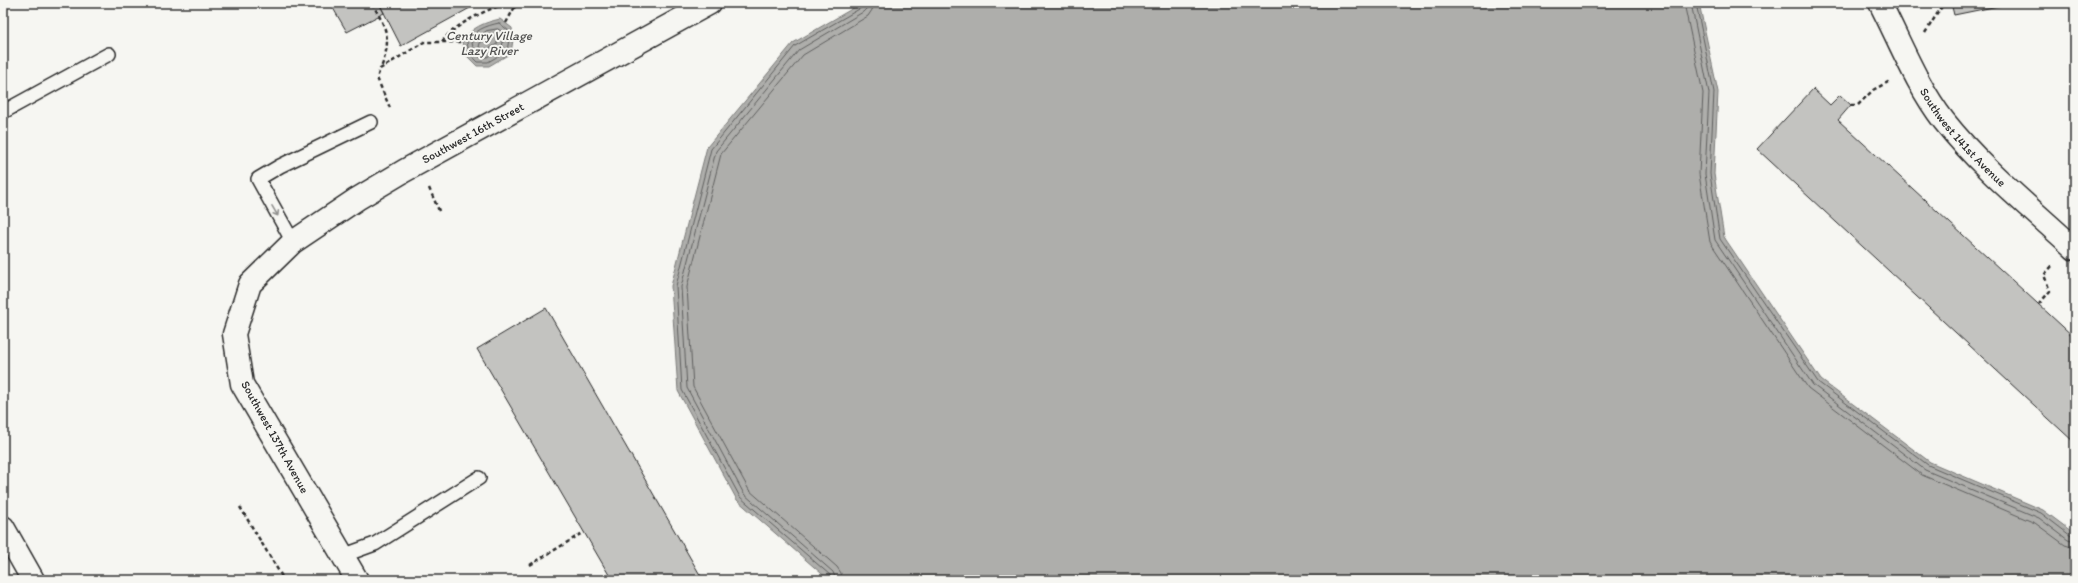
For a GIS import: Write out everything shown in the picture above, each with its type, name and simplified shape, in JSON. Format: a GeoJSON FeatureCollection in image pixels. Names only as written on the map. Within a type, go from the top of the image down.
{"type":"FeatureCollection","features":[{"type":"Feature","properties":{"kind":"street","name":"Southwest 16th Street"},"geometry":{"type":"LineString","coordinates":[[250,284],[293,242],[357,199],[404,171],[710,3]]}},
{"type":"Feature","properties":{"kind":"street","name":"Southwest 141st Avenue"},"geometry":{"type":"LineString","coordinates":[[1880,3],[1930,100],[1945,121],[1981,161],[2073,247]]}},
{"type":"Feature","properties":{"kind":"street","name":"Southwest 137th Avenue"},"geometry":{"type":"LineString","coordinates":[[250,284],[234,334],[242,384],[357,580]]}},
{"type":"Feature","properties":{"kind":"street"},"geometry":{"type":"LineString","coordinates":[[3,527],[33,580]]}},
{"type":"Feature","properties":{"kind":"lane"},"geometry":{"type":"LineString","coordinates":[[3,112],[109,54]]}},
{"type":"Feature","properties":{"kind":"lane"},"geometry":{"type":"LineString","coordinates":[[293,242],[258,179],[280,166],[371,122]]}},
{"type":"Feature","properties":{"kind":"lane"},"geometry":{"type":"LineString","coordinates":[[342,556],[375,544],[479,478]]}},
{"type":"Feature","properties":{"kind":"path"},"geometry":{"type":"LineString","coordinates":[[372,3],[384,25],[388,49],[377,78],[391,111]]}},
{"type":"Feature","properties":{"kind":"path"},"geometry":{"type":"LineString","coordinates":[[442,42],[448,33],[493,8],[508,3]]}},
{"type":"Feature","properties":{"kind":"path"},"geometry":{"type":"LineString","coordinates":[[506,23],[517,3]]}},
{"type":"Feature","properties":{"kind":"path"},"geometry":{"type":"LineString","coordinates":[[1924,34],[1944,3]]}},
{"type":"Feature","properties":{"kind":"path"},"geometry":{"type":"LineString","coordinates":[[380,69],[424,42],[462,42]]}},
{"type":"Feature","properties":{"kind":"path"},"geometry":{"type":"LineString","coordinates":[[1851,105],[1858,105],[1873,90],[1896,78]]}},
{"type":"Feature","properties":{"kind":"path"},"geometry":{"type":"LineString","coordinates":[[428,184],[440,213]]}},
{"type":"Feature","properties":{"kind":"path"},"geometry":{"type":"LineString","coordinates":[[2039,304],[2050,291],[2044,275],[2073,247]]}},
{"type":"Feature","properties":{"kind":"path"},"geometry":{"type":"LineString","coordinates":[[240,507],[284,580]]}},
{"type":"Feature","properties":{"kind":"path"},"geometry":{"type":"LineString","coordinates":[[530,565],[584,532]]}},
{"type":"Feature","properties":{"kind":"water"},"geometry":{"type":"Polygon","coordinates":[[[862,3],[1699,3],[1718,92],[1714,174],[1724,237],[1821,380],[1930,462],[2043,510],[2075,534],[2075,580],[829,580],[737,500],[678,391],[671,286],[707,147],[793,43],[862,3]]]}},
{"type":"Feature","properties":{"kind":"water","name":"Century Village Lazy River"},"geometry":{"type":"Polygon","coordinates":[[[500,19],[512,28],[513,40],[511,53],[489,66],[477,66],[466,55],[462,42],[478,26],[500,19]]]}},
{"type":"Feature","properties":{"kind":"building"},"geometry":{"type":"Polygon","coordinates":[[[330,3],[379,3],[384,13],[347,32],[330,3]]]}},
{"type":"Feature","properties":{"kind":"building"},"geometry":{"type":"Polygon","coordinates":[[[379,3],[479,3],[401,46],[379,3]]]}},
{"type":"Feature","properties":{"kind":"building"},"geometry":{"type":"Polygon","coordinates":[[[1951,3],[2008,3],[2008,4],[1954,15],[1951,3]]]}},
{"type":"Feature","properties":{"kind":"building"},"geometry":{"type":"Polygon","coordinates":[[[1813,89],[1830,105],[1840,95],[1851,105],[1838,120],[2075,338],[2075,443],[1757,149],[1813,89]]]}},
{"type":"Feature","properties":{"kind":"building"},"geometry":{"type":"Polygon","coordinates":[[[546,308],[703,580],[612,580],[477,349],[546,308]]]}}]}
